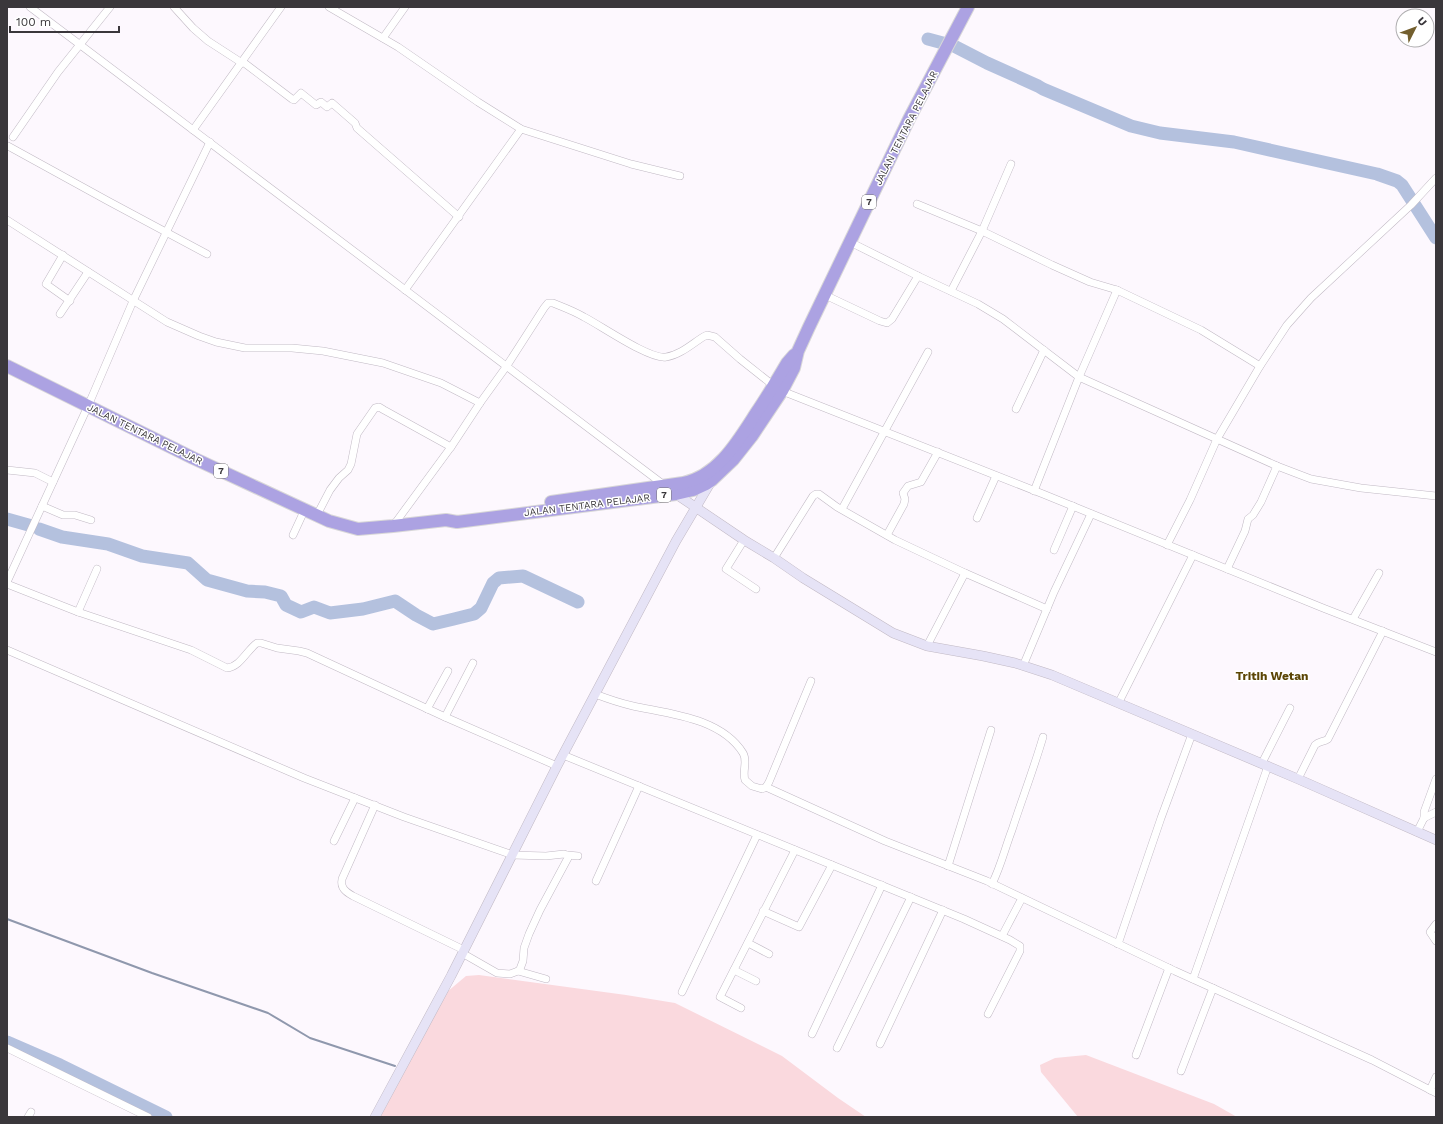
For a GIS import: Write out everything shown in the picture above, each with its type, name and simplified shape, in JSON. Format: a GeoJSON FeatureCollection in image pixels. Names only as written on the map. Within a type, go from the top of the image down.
{"type":"FeatureCollection","features":[{"type":"Feature","properties":{"kind":"highway","name":"JALAN TENTARA PELAJAR"},"geometry":{"type":"LineString","coordinates":[[7,366],[193,458],[329,521],[358,528],[446,520],[457,522],[676,494],[699,487],[712,474],[733,460],[742,448],[778,388],[794,368],[798,351],[909,119],[968,7]]}},
{"type":"Feature","properties":{"kind":"highway","name":"JALAN TENTARA PELAJAR"},"geometry":{"type":"LineString","coordinates":[[446,520],[456,515],[692,481],[712,474]]}},
{"type":"Feature","properties":{"kind":"street"},"geometry":{"type":"LineString","coordinates":[[30,7],[676,494],[803,578],[893,633],[927,646],[983,656],[1052,675],[1119,702],[1436,840]]}},
{"type":"Feature","properties":{"kind":"street"},"geometry":{"type":"LineString","coordinates":[[110,7],[58,72],[10,136],[7,146],[207,254]]}},
{"type":"Feature","properties":{"kind":"street"},"geometry":{"type":"LineString","coordinates":[[174,7],[193,28],[208,40],[243,62],[292,99],[294,100],[301,93],[316,105],[321,102],[326,107],[332,103],[368,137],[459,217]]}},
{"type":"Feature","properties":{"kind":"street"},"geometry":{"type":"LineString","coordinates":[[193,130],[282,7]]}},
{"type":"Feature","properties":{"kind":"street"},"geometry":{"type":"LineString","coordinates":[[329,7],[383,38],[478,102],[522,129],[630,164],[680,176]]}},
{"type":"Feature","properties":{"kind":"street"},"geometry":{"type":"LineString","coordinates":[[383,38],[405,7]]}},
{"type":"Feature","properties":{"kind":"street"},"geometry":{"type":"LineString","coordinates":[[405,290],[522,129]]}},
{"type":"Feature","properties":{"kind":"street"},"geometry":{"type":"LineString","coordinates":[[210,142],[133,301],[88,406],[7,583],[78,612],[191,650],[227,668],[230,668],[237,663],[257,643],[299,651],[557,766]]}},
{"type":"Feature","properties":{"kind":"street"},"geometry":{"type":"LineString","coordinates":[[951,291],[982,231],[1011,164]]}},
{"type":"Feature","properties":{"kind":"street"},"geometry":{"type":"LineString","coordinates":[[1167,545],[1190,500],[1217,439],[1260,366],[1287,325],[1297,312],[1411,204],[1436,178]]}},
{"type":"Feature","properties":{"kind":"street"},"geometry":{"type":"LineString","coordinates":[[917,204],[982,231],[1052,266],[1090,282],[1117,290],[1201,330],[1260,366]]}},
{"type":"Feature","properties":{"kind":"street"},"geometry":{"type":"LineString","coordinates":[[7,220],[167,322],[199,336],[216,342],[245,348],[292,348],[383,363],[441,383],[480,403]]}},
{"type":"Feature","properties":{"kind":"street"},"geometry":{"type":"LineString","coordinates":[[850,242],[978,304],[1003,319],[1079,377],[1277,466],[1311,479],[1361,488],[1436,496]]}},
{"type":"Feature","properties":{"kind":"street"},"geometry":{"type":"LineString","coordinates":[[63,255],[46,284],[70,301]]}},
{"type":"Feature","properties":{"kind":"street"},"geometry":{"type":"LineString","coordinates":[[60,314],[88,272]]}},
{"type":"Feature","properties":{"kind":"street"},"geometry":{"type":"LineString","coordinates":[[825,295],[887,323],[892,319],[918,276]]}},
{"type":"Feature","properties":{"kind":"street"},"geometry":{"type":"LineString","coordinates":[[1034,490],[1079,377],[1117,290]]}},
{"type":"Feature","properties":{"kind":"street"},"geometry":{"type":"LineString","coordinates":[[393,526],[451,447],[506,367],[544,308],[548,304],[553,303],[584,317],[643,351],[658,357],[665,357],[682,351],[703,337],[715,337],[740,359],[778,388],[1034,490],[1352,620],[1436,652]]}},
{"type":"Feature","properties":{"kind":"street"},"geometry":{"type":"LineString","coordinates":[[1016,409],[1044,350]]}},
{"type":"Feature","properties":{"kind":"street"},"geometry":{"type":"LineString","coordinates":[[842,509],[928,352]]}},
{"type":"Feature","properties":{"kind":"street"},"geometry":{"type":"LineString","coordinates":[[317,515],[330,490],[339,478],[348,470],[351,464],[357,434],[375,408],[379,407],[451,447]]}},
{"type":"Feature","properties":{"kind":"street"},"geometry":{"type":"LineString","coordinates":[[887,535],[904,504],[905,499],[903,493],[909,485],[921,482],[938,452]]}},
{"type":"Feature","properties":{"kind":"street"},"geometry":{"type":"LineString","coordinates":[[1226,569],[1245,531],[1248,519],[1253,515],[1261,502],[1277,466]]}},
{"type":"Feature","properties":{"kind":"street"},"geometry":{"type":"LineString","coordinates":[[7,470],[36,473],[53,482]]}},
{"type":"Feature","properties":{"kind":"street"},"geometry":{"type":"LineString","coordinates":[[375,1117],[451,976],[557,766],[676,541],[696,507],[712,474]]}},
{"type":"Feature","properties":{"kind":"street"},"geometry":{"type":"LineString","coordinates":[[977,518],[996,476]]}},
{"type":"Feature","properties":{"kind":"street"},"geometry":{"type":"LineString","coordinates":[[774,558],[808,503],[816,494],[820,494],[842,509],[895,540],[1046,609]]}},
{"type":"Feature","properties":{"kind":"street"},"geometry":{"type":"LineString","coordinates":[[42,506],[63,515],[75,515],[91,520]]}},
{"type":"Feature","properties":{"kind":"street"},"geometry":{"type":"LineString","coordinates":[[1054,550],[1073,506]]}},
{"type":"Feature","properties":{"kind":"street"},"geometry":{"type":"LineString","coordinates":[[293,536],[305,509]]}},
{"type":"Feature","properties":{"kind":"street"},"geometry":{"type":"LineString","coordinates":[[1023,666],[1046,609],[1091,514]]}},
{"type":"Feature","properties":{"kind":"street"},"geometry":{"type":"LineString","coordinates":[[744,540],[726,569],[756,589]]}},
{"type":"Feature","properties":{"kind":"street"},"geometry":{"type":"LineString","coordinates":[[1119,702],[1193,555]]}},
{"type":"Feature","properties":{"kind":"street"},"geometry":{"type":"LineString","coordinates":[[78,612],[97,569]]}},
{"type":"Feature","properties":{"kind":"street"},"geometry":{"type":"LineString","coordinates":[[927,646],[965,573]]}},
{"type":"Feature","properties":{"kind":"street"},"geometry":{"type":"LineString","coordinates":[[1352,620],[1380,573]]}},
{"type":"Feature","properties":{"kind":"street"},"geometry":{"type":"LineString","coordinates":[[1298,779],[1317,742],[1328,739],[1383,631]]}},
{"type":"Feature","properties":{"kind":"street"},"geometry":{"type":"LineString","coordinates":[[7,650],[304,778],[355,798],[513,855],[578,856]]}},
{"type":"Feature","properties":{"kind":"street"},"geometry":{"type":"LineString","coordinates":[[445,717],[473,663]]}},
{"type":"Feature","properties":{"kind":"street"},"geometry":{"type":"LineString","coordinates":[[427,709],[448,671]]}},
{"type":"Feature","properties":{"kind":"street"},"geometry":{"type":"LineString","coordinates":[[766,787],[811,682]]}},
{"type":"Feature","properties":{"kind":"street"},"geometry":{"type":"LineString","coordinates":[[595,694],[623,704],[709,725],[722,731],[739,748],[745,758],[745,780],[752,786],[760,788],[766,787],[885,841],[992,884],[1169,968],[1372,1060],[1433,1092],[1436,1078]]}},
{"type":"Feature","properties":{"kind":"street"},"geometry":{"type":"LineString","coordinates":[[1193,979],[1265,765],[1290,708]]}},
{"type":"Feature","properties":{"kind":"street"},"geometry":{"type":"LineString","coordinates":[[948,866],[991,730]]}},
{"type":"Feature","properties":{"kind":"street"},"geometry":{"type":"LineString","coordinates":[[1118,944],[1192,734]]}},
{"type":"Feature","properties":{"kind":"street"},"geometry":{"type":"LineString","coordinates":[[992,884],[1001,865],[1044,737]]}},
{"type":"Feature","properties":{"kind":"street"},"geometry":{"type":"LineString","coordinates":[[563,755],[943,910],[1002,936],[1020,946],[1020,952],[988,1014]]}},
{"type":"Feature","properties":{"kind":"street"},"geometry":{"type":"LineString","coordinates":[[1417,832],[1424,818],[1424,812],[1436,779]]}},
{"type":"Feature","properties":{"kind":"street"},"geometry":{"type":"LineString","coordinates":[[596,881],[639,786]]}},
{"type":"Feature","properties":{"kind":"street"},"geometry":{"type":"LineString","coordinates":[[334,841],[355,798]]}},
{"type":"Feature","properties":{"kind":"street"},"geometry":{"type":"LineString","coordinates":[[375,805],[342,879],[341,883],[343,889],[353,896],[462,952],[497,973],[510,974],[518,971],[546,979]]}},
{"type":"Feature","properties":{"kind":"street"},"geometry":{"type":"LineString","coordinates":[[1424,818],[1436,812]]}},
{"type":"Feature","properties":{"kind":"street"},"geometry":{"type":"LineString","coordinates":[[682,992],[757,835]]}},
{"type":"Feature","properties":{"kind":"street"},"geometry":{"type":"LineString","coordinates":[[741,1008],[720,997],[795,850]]}},
{"type":"Feature","properties":{"kind":"street"},"geometry":{"type":"LineString","coordinates":[[518,971],[523,961],[524,948],[529,934],[540,910],[570,857],[568,855]]}},
{"type":"Feature","properties":{"kind":"street"},"geometry":{"type":"LineString","coordinates":[[763,911],[799,927],[832,865]]}},
{"type":"Feature","properties":{"kind":"street"},"geometry":{"type":"LineString","coordinates":[[812,1034],[882,885]]}},
{"type":"Feature","properties":{"kind":"street"},"geometry":{"type":"LineString","coordinates":[[836,1048],[911,897]]}},
{"type":"Feature","properties":{"kind":"street"},"geometry":{"type":"LineString","coordinates":[[1002,936],[1022,898]]}},
{"type":"Feature","properties":{"kind":"street"},"geometry":{"type":"LineString","coordinates":[[880,1044],[943,910]]}},
{"type":"Feature","properties":{"kind":"street"},"geometry":{"type":"LineString","coordinates":[[1436,924],[1430,932],[1436,941]]}},
{"type":"Feature","properties":{"kind":"street"},"geometry":{"type":"LineString","coordinates":[[748,943],[769,954]]}},
{"type":"Feature","properties":{"kind":"street"},"geometry":{"type":"LineString","coordinates":[[1136,1055],[1169,968]]}},
{"type":"Feature","properties":{"kind":"street"},"geometry":{"type":"LineString","coordinates":[[734,970],[756,981]]}},
{"type":"Feature","properties":{"kind":"street"},"geometry":{"type":"LineString","coordinates":[[1180,1071],[1213,988]]}},
{"type":"Feature","properties":{"kind":"street"},"geometry":{"type":"LineString","coordinates":[[7,1048],[148,1117]]}},
{"type":"Feature","properties":{"kind":"shaded area"},"geometry":{"type":"Polygon","coordinates":[[[479,975],[675,1003],[782,1056],[866,1117],[380,1117],[447,992],[466,976],[479,975]]]}},
{"type":"Feature","properties":{"kind":"shaded area"},"geometry":{"type":"Polygon","coordinates":[[[1086,1055],[1214,1104],[1237,1117],[1078,1117],[1041,1072],[1040,1065],[1055,1058],[1086,1055]]]}},
{"type":"Feature","properties":{"kind":"waterway"},"geometry":{"type":"LineString","coordinates":[[928,39],[954,46],[1043,89],[1131,126],[1160,133],[1234,142],[1377,174],[1397,181],[1402,185],[1436,238]]}},
{"type":"Feature","properties":{"kind":"waterway"},"geometry":{"type":"LineString","coordinates":[[7,519],[32,526]]}},
{"type":"Feature","properties":{"kind":"waterway"},"geometry":{"type":"LineString","coordinates":[[39,529],[62,537],[108,544],[142,556],[188,563],[207,580],[247,591],[265,592],[281,596],[286,605],[301,612],[314,607],[330,613],[363,609],[395,601],[433,624],[474,614],[481,608],[493,583],[499,578],[523,576],[578,602]]}},
{"type":"Feature","properties":{"kind":"waterway"},"geometry":{"type":"LineString","coordinates":[[7,919],[152,973],[268,1013],[310,1038],[395,1066]]}},
{"type":"Feature","properties":{"kind":"waterway"},"geometry":{"type":"LineString","coordinates":[[7,1042],[60,1065],[166,1117]]}},
{"type":"Feature","properties":{"kind":"district","name":"Tritih Wetan"},"geometry":{"type":"Point","coordinates":[1272,676]}}]}
